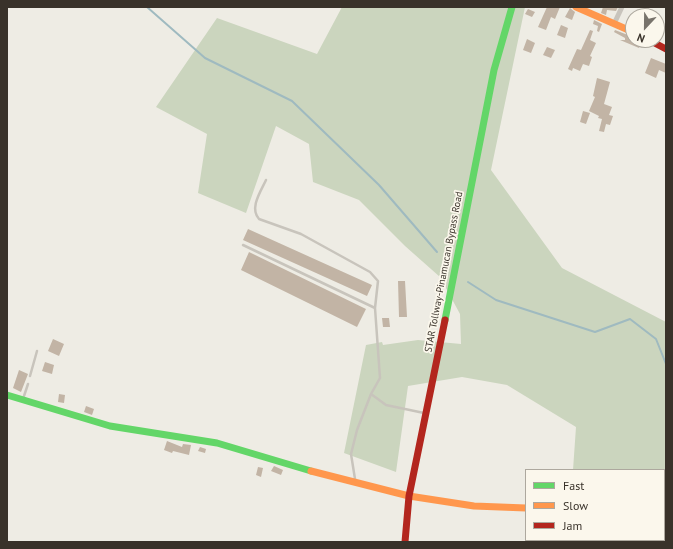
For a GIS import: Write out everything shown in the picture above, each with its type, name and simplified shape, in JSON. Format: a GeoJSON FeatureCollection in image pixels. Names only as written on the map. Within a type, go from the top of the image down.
{"type":"FeatureCollection","features":[{"type":"Feature","properties":{"kind":"street","name":"STAR Tollway-Pinamucan Bypass Road"},"geometry":{"type":"LineString","coordinates":[[405,542],[409,496],[494,70],[512,7]]}},
{"type":"Feature","properties":{"kind":"street"},"geometry":{"type":"LineString","coordinates":[[576,7],[625,29]]}},
{"type":"Feature","properties":{"kind":"street"},"geometry":{"type":"LineString","coordinates":[[614,24],[622,7]]}},
{"type":"Feature","properties":{"kind":"street"},"geometry":{"type":"LineString","coordinates":[[7,394],[66,414],[110,426],[217,443],[292,466],[383,488],[409,496],[474,506],[525,508]]}},
{"type":"Feature","properties":{"kind":"lane"},"geometry":{"type":"LineString","coordinates":[[266,180],[256,203],[256,217],[261,221],[301,234],[370,272],[378,281],[375,308],[380,378],[371,394],[357,430],[351,454],[355,482]]}},
{"type":"Feature","properties":{"kind":"lane"},"geometry":{"type":"LineString","coordinates":[[243,245],[375,308]]}},
{"type":"Feature","properties":{"kind":"lane"},"geometry":{"type":"LineString","coordinates":[[30,376],[37,352]]}},
{"type":"Feature","properties":{"kind":"lane"},"geometry":{"type":"LineString","coordinates":[[23,400],[28,384]]}},
{"type":"Feature","properties":{"kind":"lane"},"geometry":{"type":"LineString","coordinates":[[371,394],[386,405],[426,413]]}},
{"type":"Feature","properties":{"kind":"green space"},"geometry":{"type":"Polygon","coordinates":[[[342,7],[525,7],[491,170],[562,268],[666,322],[666,541],[665,469],[573,469],[576,427],[507,385],[462,377],[408,386],[396,472],[344,453],[366,345],[382,342],[383,345],[418,340],[461,344],[460,314],[440,277],[405,246],[359,200],[313,182],[309,144],[276,126],[246,213],[198,193],[207,134],[156,107],[217,18],[317,54],[342,7]]]}},
{"type":"Feature","properties":{"kind":"building"},"geometry":{"type":"Polygon","coordinates":[[[547,7],[560,7],[555,19],[551,17],[546,30],[538,27],[547,7]]]}},
{"type":"Feature","properties":{"kind":"building"},"geometry":{"type":"Polygon","coordinates":[[[603,7],[618,7],[616,11],[607,10],[606,15],[601,13],[603,7]]]}},
{"type":"Feature","properties":{"kind":"building"},"geometry":{"type":"Polygon","coordinates":[[[570,8],[575,12],[572,20],[565,17],[570,8]]]}},
{"type":"Feature","properties":{"kind":"building"},"geometry":{"type":"Polygon","coordinates":[[[528,9],[535,12],[532,17],[525,14],[528,9]]]}},
{"type":"Feature","properties":{"kind":"building"},"geometry":{"type":"Polygon","coordinates":[[[594,20],[602,24],[599,32],[597,31],[598,26],[593,24],[594,20]]]}},
{"type":"Feature","properties":{"kind":"building"},"geometry":{"type":"Polygon","coordinates":[[[561,25],[568,28],[565,38],[557,35],[561,25]]]}},
{"type":"Feature","properties":{"kind":"building"},"geometry":{"type":"Polygon","coordinates":[[[590,30],[593,31],[590,40],[596,43],[590,56],[592,57],[589,66],[583,64],[580,71],[573,68],[572,71],[568,69],[577,49],[581,50],[590,30]]]}},
{"type":"Feature","properties":{"kind":"building"},"geometry":{"type":"Polygon","coordinates":[[[615,30],[625,34],[625,38],[614,32],[615,30]]]}},
{"type":"Feature","properties":{"kind":"building"},"geometry":{"type":"Polygon","coordinates":[[[527,39],[535,43],[531,53],[523,50],[527,39]]]}},
{"type":"Feature","properties":{"kind":"building"},"geometry":{"type":"Polygon","coordinates":[[[547,47],[555,50],[551,58],[543,55],[547,47]]]}},
{"type":"Feature","properties":{"kind":"building"},"geometry":{"type":"Polygon","coordinates":[[[651,58],[666,64],[666,73],[659,70],[656,78],[645,73],[651,58]]]}},
{"type":"Feature","properties":{"kind":"building"},"geometry":{"type":"Polygon","coordinates":[[[597,78],[610,82],[604,104],[612,107],[609,115],[613,116],[610,125],[606,124],[604,132],[599,131],[602,119],[598,118],[599,116],[589,111],[595,97],[593,96],[597,78]]]}},
{"type":"Feature","properties":{"kind":"building"},"geometry":{"type":"Polygon","coordinates":[[[583,111],[590,113],[586,124],[580,122],[583,111]]]}},
{"type":"Feature","properties":{"kind":"building"},"geometry":{"type":"Polygon","coordinates":[[[248,229],[372,285],[367,296],[243,240],[248,229]]]}},
{"type":"Feature","properties":{"kind":"building"},"geometry":{"type":"Polygon","coordinates":[[[249,252],[366,309],[357,327],[241,270],[249,252]]]}},
{"type":"Feature","properties":{"kind":"building"},"geometry":{"type":"Polygon","coordinates":[[[398,281],[405,281],[407,317],[399,317],[398,281]]]}},
{"type":"Feature","properties":{"kind":"building"},"geometry":{"type":"Polygon","coordinates":[[[382,318],[389,318],[390,327],[383,327],[382,318]]]}},
{"type":"Feature","properties":{"kind":"building"},"geometry":{"type":"Polygon","coordinates":[[[53,339],[64,344],[59,356],[48,351],[53,339]]]}},
{"type":"Feature","properties":{"kind":"building"},"geometry":{"type":"Polygon","coordinates":[[[45,362],[54,365],[52,374],[42,371],[45,362]]]}},
{"type":"Feature","properties":{"kind":"building"},"geometry":{"type":"Polygon","coordinates":[[[19,370],[28,374],[21,392],[13,388],[19,370]]]}},
{"type":"Feature","properties":{"kind":"building"},"geometry":{"type":"Polygon","coordinates":[[[59,394],[65,395],[64,403],[58,402],[59,394]]]}},
{"type":"Feature","properties":{"kind":"building"},"geometry":{"type":"Polygon","coordinates":[[[86,406],[94,409],[92,415],[84,412],[86,406]]]}},
{"type":"Feature","properties":{"kind":"building"},"geometry":{"type":"Polygon","coordinates":[[[167,441],[182,447],[183,444],[191,445],[189,455],[173,451],[172,453],[164,450],[167,441]]]}},
{"type":"Feature","properties":{"kind":"building"},"geometry":{"type":"Polygon","coordinates":[[[200,447],[206,449],[205,453],[198,451],[200,447]]]}},
{"type":"Feature","properties":{"kind":"building"},"geometry":{"type":"Polygon","coordinates":[[[274,466],[283,470],[281,475],[271,471],[274,466]]]}},
{"type":"Feature","properties":{"kind":"building"},"geometry":{"type":"Polygon","coordinates":[[[258,467],[263,468],[261,477],[256,475],[258,467]]]}},
{"type":"Feature","properties":{"kind":"waterway"},"geometry":{"type":"LineString","coordinates":[[147,7],[205,58],[292,101],[379,185],[437,252]]}},
{"type":"Feature","properties":{"kind":"waterway"},"geometry":{"type":"LineString","coordinates":[[468,282],[496,300],[595,332],[630,319],[656,339],[666,364]]}},
{"type":"Feature","properties":{"kind":"traffic: fast"},"geometry":{"type":"LineString","coordinates":[[445,320],[494,70],[512,7]]}},
{"type":"Feature","properties":{"kind":"traffic: fast"},"geometry":{"type":"LineString","coordinates":[[7,395],[110,426],[217,443],[311,471]]}},
{"type":"Feature","properties":{"kind":"traffic: slow"},"geometry":{"type":"LineString","coordinates":[[576,7],[625,28]]}},
{"type":"Feature","properties":{"kind":"traffic: slow"},"geometry":{"type":"LineString","coordinates":[[311,471],[409,496],[474,506],[525,508]]}},
{"type":"Feature","properties":{"kind":"traffic: jam"},"geometry":{"type":"LineString","coordinates":[[405,542],[409,496],[445,320]]}}]}
